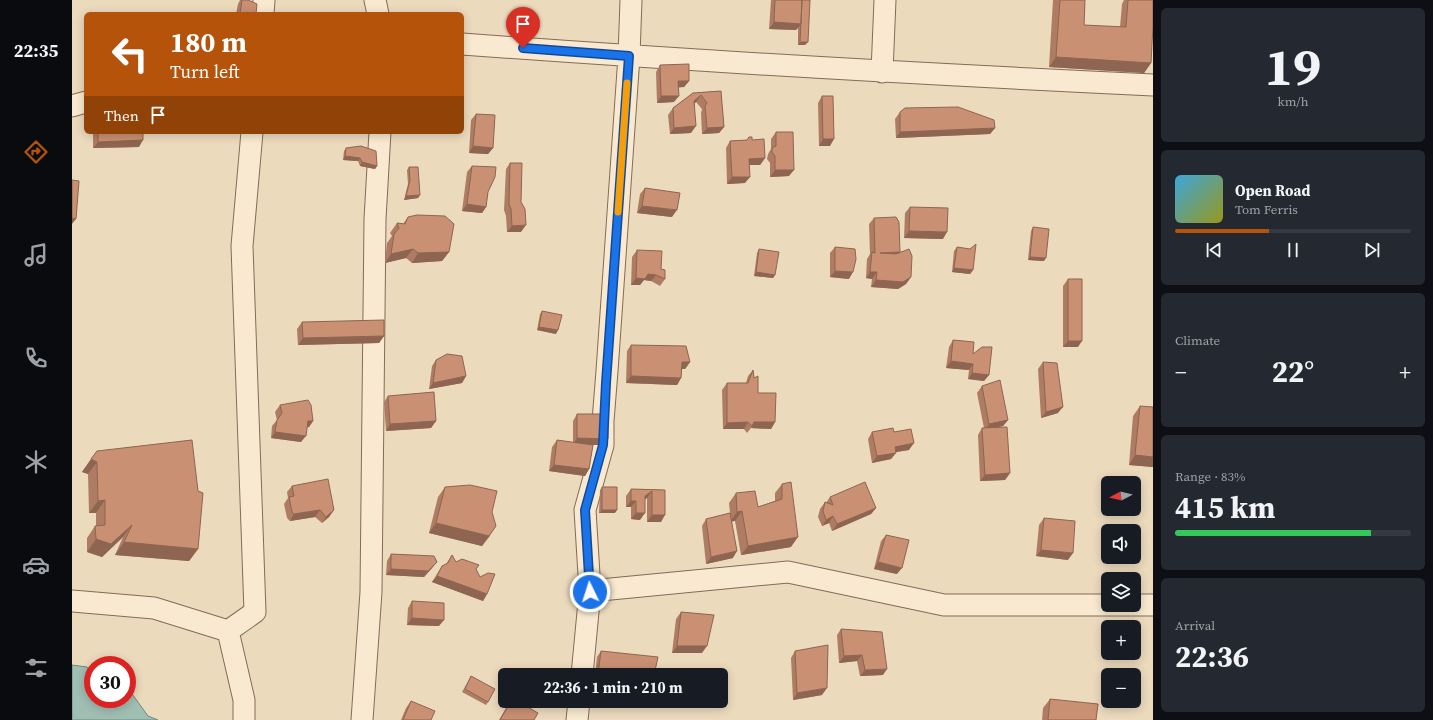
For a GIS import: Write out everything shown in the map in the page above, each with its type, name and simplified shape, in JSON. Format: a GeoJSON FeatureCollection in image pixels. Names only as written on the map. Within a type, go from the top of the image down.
{"type":"FeatureCollection","features":[{"type":"Feature","properties":{"kind":"street"},"geometry":{"type":"LineString","coordinates":[[263,12],[264,0]]}},
{"type":"Feature","properties":{"kind":"street"},"geometry":{"type":"LineString","coordinates":[[375,0],[378,12]]}},
{"type":"Feature","properties":{"kind":"street"},"geometry":{"type":"LineString","coordinates":[[583,668],[590,592],[585,510],[603,445],[605,392],[629,56],[631,0]]}},
{"type":"Feature","properties":{"kind":"street"},"geometry":{"type":"LineString","coordinates":[[882,72],[885,0]]}},
{"type":"Feature","properties":{"kind":"street"},"geometry":{"type":"LineString","coordinates":[[464,44],[882,72],[1153,85]]}},
{"type":"Feature","properties":{"kind":"street"},"geometry":{"type":"LineString","coordinates":[[72,106],[84,103]]}},
{"type":"Feature","properties":{"kind":"street"},"geometry":{"type":"LineString","coordinates":[[228,631],[255,612],[242,246],[252,134]]}},
{"type":"Feature","properties":{"kind":"street"},"geometry":{"type":"LineString","coordinates":[[362,720],[371,592],[375,219],[380,134]]}},
{"type":"Feature","properties":{"kind":"street"},"geometry":{"type":"LineString","coordinates":[[590,592],[788,572],[944,605],[1153,605]]}},
{"type":"Feature","properties":{"kind":"street"},"geometry":{"type":"LineString","coordinates":[[72,601],[154,608],[228,631]]}},
{"type":"Feature","properties":{"kind":"street"},"geometry":{"type":"LineString","coordinates":[[228,631],[244,700],[244,720]]}},
{"type":"Feature","properties":{"kind":"street"},"geometry":{"type":"LineString","coordinates":[[577,720],[578,708]]}},
{"type":"Feature","properties":{"kind":"shaded area"},"geometry":{"type":"Polygon","coordinates":[[[72,665],[84,667],[84,708],[136,708],[136,699],[148,716],[158,720],[72,720],[72,665]]]}},
{"type":"Feature","properties":{"kind":"building"},"geometry":{"type":"Polygon","coordinates":[[[242,0],[248,0],[257,4],[256,12],[240,12],[242,0]]]}},
{"type":"Feature","properties":{"kind":"building"},"geometry":{"type":"Polygon","coordinates":[[[775,0],[802,0],[801,24],[774,22],[775,0]]]}},
{"type":"Feature","properties":{"kind":"building"},"geometry":{"type":"Polygon","coordinates":[[[802,0],[810,0],[808,42],[800,42],[802,0]]]}},
{"type":"Feature","properties":{"kind":"building"},"geometry":{"type":"Polygon","coordinates":[[[1060,0],[1085,0],[1084,25],[1126,27],[1128,0],[1153,0],[1151,63],[1056,57],[1060,0]]]}},
{"type":"Feature","properties":{"kind":"building"},"geometry":{"type":"Polygon","coordinates":[[[689,64],[689,81],[678,81],[679,96],[661,96],[660,65],[689,64]]]}},
{"type":"Feature","properties":{"kind":"building"},"geometry":{"type":"Polygon","coordinates":[[[721,91],[724,127],[707,128],[705,106],[707,103],[701,95],[694,101],[696,126],[674,128],[673,108],[693,93],[721,91]]]}},
{"type":"Feature","properties":{"kind":"building"},"geometry":{"type":"Polygon","coordinates":[[[822,96],[833,96],[834,139],[823,139],[822,96]]]}},
{"type":"Feature","properties":{"kind":"building"},"geometry":{"type":"Polygon","coordinates":[[[958,107],[994,120],[995,128],[900,132],[900,112],[905,108],[958,107]]]}},
{"type":"Feature","properties":{"kind":"building"},"geometry":{"type":"Polygon","coordinates":[[[476,114],[495,115],[493,148],[473,146],[476,114]]]}},
{"type":"Feature","properties":{"kind":"building"},"geometry":{"type":"Polygon","coordinates":[[[776,132],[793,132],[794,170],[775,170],[775,156],[772,152],[772,148],[776,146],[776,132]]]}},
{"type":"Feature","properties":{"kind":"building"},"geometry":{"type":"Polygon","coordinates":[[[98,134],[143,134],[143,140],[98,142],[98,134]]]}},
{"type":"Feature","properties":{"kind":"building"},"geometry":{"type":"Polygon","coordinates":[[[749,137],[752,137],[752,140],[764,139],[765,158],[749,159],[750,177],[732,177],[730,141],[747,140],[749,137]]]}},
{"type":"Feature","properties":{"kind":"building"},"geometry":{"type":"Polygon","coordinates":[[[361,146],[376,151],[377,166],[362,162],[360,158],[345,156],[346,148],[361,146]]]}},
{"type":"Feature","properties":{"kind":"building"},"geometry":{"type":"Polygon","coordinates":[[[510,163],[522,163],[521,202],[525,209],[526,225],[512,226],[511,209],[509,204],[510,163]]]}},
{"type":"Feature","properties":{"kind":"building"},"geometry":{"type":"Polygon","coordinates":[[[472,166],[496,167],[495,177],[488,192],[486,207],[467,204],[472,166]]]}},
{"type":"Feature","properties":{"kind":"building"},"geometry":{"type":"Polygon","coordinates":[[[409,167],[418,167],[420,195],[406,196],[410,180],[409,167]]]}},
{"type":"Feature","properties":{"kind":"building"},"geometry":{"type":"Polygon","coordinates":[[[72,180],[79,181],[76,219],[72,218],[72,180]]]}},
{"type":"Feature","properties":{"kind":"building"},"geometry":{"type":"Polygon","coordinates":[[[645,188],[680,193],[677,210],[642,206],[645,188]]]}},
{"type":"Feature","properties":{"kind":"building"},"geometry":{"type":"Polygon","coordinates":[[[910,207],[948,208],[947,232],[909,231],[910,207]]]}},
{"type":"Feature","properties":{"kind":"building"},"geometry":{"type":"Polygon","coordinates":[[[417,215],[445,216],[454,224],[449,252],[418,253],[413,249],[391,254],[394,234],[399,228],[397,223],[405,224],[408,217],[417,215]]]}},
{"type":"Feature","properties":{"kind":"building"},"geometry":{"type":"Polygon","coordinates":[[[896,217],[899,222],[900,252],[880,253],[896,254],[909,249],[912,256],[911,277],[903,282],[876,280],[877,272],[870,272],[872,252],[875,253],[874,218],[896,217]]]}},
{"type":"Feature","properties":{"kind":"building"},"geometry":{"type":"Polygon","coordinates":[[[1033,227],[1049,229],[1046,258],[1030,257],[1033,227]]]}},
{"type":"Feature","properties":{"kind":"building"},"geometry":{"type":"Polygon","coordinates":[[[976,244],[973,270],[954,268],[957,247],[970,249],[976,244]]]}},
{"type":"Feature","properties":{"kind":"building"},"geometry":{"type":"Polygon","coordinates":[[[835,247],[855,249],[856,259],[853,272],[835,271],[835,247]]]}},
{"type":"Feature","properties":{"kind":"building"},"geometry":{"type":"Polygon","coordinates":[[[759,249],[779,252],[775,275],[756,272],[759,249]]]}},
{"type":"Feature","properties":{"kind":"building"},"geometry":{"type":"Polygon","coordinates":[[[637,250],[662,251],[661,269],[665,270],[665,279],[656,275],[648,274],[645,279],[636,278],[637,250]]]}},
{"type":"Feature","properties":{"kind":"building"},"geometry":{"type":"Polygon","coordinates":[[[1068,279],[1082,279],[1082,341],[1068,341],[1068,279]]]}},
{"type":"Feature","properties":{"kind":"building"},"geometry":{"type":"Polygon","coordinates":[[[542,311],[562,315],[558,330],[539,327],[542,311]]]}},
{"type":"Feature","properties":{"kind":"building"},"geometry":{"type":"Polygon","coordinates":[[[384,320],[384,336],[303,338],[302,322],[384,320]]]}},
{"type":"Feature","properties":{"kind":"building"},"geometry":{"type":"Polygon","coordinates":[[[953,340],[974,342],[973,354],[982,347],[992,347],[989,375],[972,373],[973,364],[951,361],[953,340]]]}},
{"type":"Feature","properties":{"kind":"building"},"geometry":{"type":"Polygon","coordinates":[[[631,345],[686,346],[690,362],[682,362],[681,378],[631,376],[631,345]]]}},
{"type":"Feature","properties":{"kind":"building"},"geometry":{"type":"Polygon","coordinates":[[[447,354],[462,356],[466,376],[433,383],[436,360],[447,354]]]}},
{"type":"Feature","properties":{"kind":"building"},"geometry":{"type":"Polygon","coordinates":[[[1043,362],[1057,363],[1063,407],[1046,412],[1043,362]]]}},
{"type":"Feature","properties":{"kind":"building"},"geometry":{"type":"Polygon","coordinates":[[[753,370],[754,378],[758,376],[758,393],[776,393],[775,422],[754,422],[752,426],[748,422],[727,423],[727,383],[748,383],[753,370]]]}},
{"type":"Feature","properties":{"kind":"building"},"geometry":{"type":"Polygon","coordinates":[[[1000,380],[1008,420],[989,424],[982,386],[1000,380]]]}},
{"type":"Feature","properties":{"kind":"building"},"geometry":{"type":"Polygon","coordinates":[[[434,392],[436,421],[390,424],[388,396],[434,392]]]}},
{"type":"Feature","properties":{"kind":"building"},"geometry":{"type":"Polygon","coordinates":[[[308,400],[311,405],[313,421],[308,421],[306,436],[275,432],[277,420],[282,413],[280,405],[308,400]]]}},
{"type":"Feature","properties":{"kind":"building"},"geometry":{"type":"Polygon","coordinates":[[[1140,406],[1153,407],[1153,457],[1135,455],[1140,406]]]}},
{"type":"Feature","properties":{"kind":"building"},"geometry":{"type":"Polygon","coordinates":[[[577,414],[608,414],[608,439],[577,438],[577,414]]]}},
{"type":"Feature","properties":{"kind":"building"},"geometry":{"type":"Polygon","coordinates":[[[1007,427],[1010,473],[985,475],[982,428],[1007,427]]]}},
{"type":"Feature","properties":{"kind":"building"},"geometry":{"type":"Polygon","coordinates":[[[893,428],[894,432],[911,429],[914,443],[895,447],[896,453],[877,456],[872,432],[893,428]]]}},
{"type":"Feature","properties":{"kind":"building"},"geometry":{"type":"Polygon","coordinates":[[[192,440],[198,491],[203,493],[198,549],[124,542],[132,525],[111,544],[96,539],[95,526],[105,525],[105,500],[98,501],[97,462],[91,459],[97,451],[192,440]]]}},
{"type":"Feature","properties":{"kind":"building"},"geometry":{"type":"Polygon","coordinates":[[[557,440],[593,445],[589,469],[554,465],[557,440]]]}},
{"type":"Feature","properties":{"kind":"building"},"geometry":{"type":"Polygon","coordinates":[[[328,479],[334,510],[326,517],[320,510],[294,514],[292,512],[289,497],[294,496],[292,486],[328,479]]]}},
{"type":"Feature","properties":{"kind":"building"},"geometry":{"type":"Polygon","coordinates":[[[791,482],[798,537],[748,546],[742,511],[737,512],[736,493],[755,491],[758,507],[782,499],[782,484],[791,482]]]}},
{"type":"Feature","properties":{"kind":"building"},"geometry":{"type":"Polygon","coordinates":[[[865,482],[876,508],[837,524],[833,516],[826,520],[823,511],[825,502],[833,505],[830,497],[865,482]]]}},
{"type":"Feature","properties":{"kind":"building"},"geometry":{"type":"Polygon","coordinates":[[[470,485],[497,491],[492,512],[496,526],[489,536],[436,523],[445,487],[470,485]]]}},
{"type":"Feature","properties":{"kind":"building"},"geometry":{"type":"Polygon","coordinates":[[[602,487],[617,487],[617,510],[602,510],[602,487]]]}},
{"type":"Feature","properties":{"kind":"building"},"geometry":{"type":"Polygon","coordinates":[[[631,489],[665,490],[665,515],[652,515],[652,491],[645,496],[645,513],[636,513],[636,501],[631,501],[631,489]]]}},
{"type":"Feature","properties":{"kind":"building"},"geometry":{"type":"Polygon","coordinates":[[[730,513],[737,551],[711,557],[706,519],[730,513]]]}},
{"type":"Feature","properties":{"kind":"building"},"geometry":{"type":"Polygon","coordinates":[[[1044,518],[1075,521],[1073,553],[1041,550],[1044,518]]]}},
{"type":"Feature","properties":{"kind":"building"},"geometry":{"type":"Polygon","coordinates":[[[886,535],[909,540],[902,568],[878,562],[886,535]]]}},
{"type":"Feature","properties":{"kind":"building"},"geometry":{"type":"Polygon","coordinates":[[[391,554],[434,556],[437,562],[428,571],[391,569],[391,554]]]}},
{"type":"Feature","properties":{"kind":"building"},"geometry":{"type":"Polygon","coordinates":[[[452,555],[456,562],[462,559],[479,565],[476,569],[480,577],[488,573],[495,574],[487,594],[437,576],[442,566],[448,563],[452,555]]]}},
{"type":"Feature","properties":{"kind":"building"},"geometry":{"type":"Polygon","coordinates":[[[412,601],[444,603],[444,620],[412,618],[412,601]]]}},
{"type":"Feature","properties":{"kind":"building"},"geometry":{"type":"Polygon","coordinates":[[[681,612],[714,615],[707,646],[677,646],[681,612]]]}},
{"type":"Feature","properties":{"kind":"building"},"geometry":{"type":"Polygon","coordinates":[[[841,629],[882,632],[887,669],[865,670],[862,655],[844,656],[841,629]]]}},
{"type":"Feature","properties":{"kind":"building"},"geometry":{"type":"Polygon","coordinates":[[[828,645],[827,688],[797,693],[795,651],[828,645]]]}},
{"type":"Feature","properties":{"kind":"building"},"geometry":{"type":"Polygon","coordinates":[[[601,651],[658,657],[656,668],[599,668],[601,651]]]}},
{"type":"Feature","properties":{"kind":"building"},"geometry":{"type":"Polygon","coordinates":[[[471,676],[495,689],[488,702],[465,689],[471,676]]]}},
{"type":"Feature","properties":{"kind":"building"},"geometry":{"type":"Polygon","coordinates":[[[1050,699],[1098,704],[1096,720],[1048,720],[1050,699]]]}},
{"type":"Feature","properties":{"kind":"building"},"geometry":{"type":"Polygon","coordinates":[[[411,701],[435,711],[431,720],[403,720],[411,701]]]}},
{"type":"Feature","properties":{"kind":"building"},"geometry":{"type":"Polygon","coordinates":[[[507,708],[529,708],[538,713],[534,720],[500,720],[507,708]]]}},
{"type":"Feature","properties":{"kind":"slow traffic"},"geometry":{"type":"LineString","coordinates":[[618,212],[627,83]]}},
{"type":"Feature","properties":{"kind":"route"},"geometry":{"type":"LineString","coordinates":[[523,48],[629,56],[603,421],[603,445],[585,510],[590,592]]}}]}
